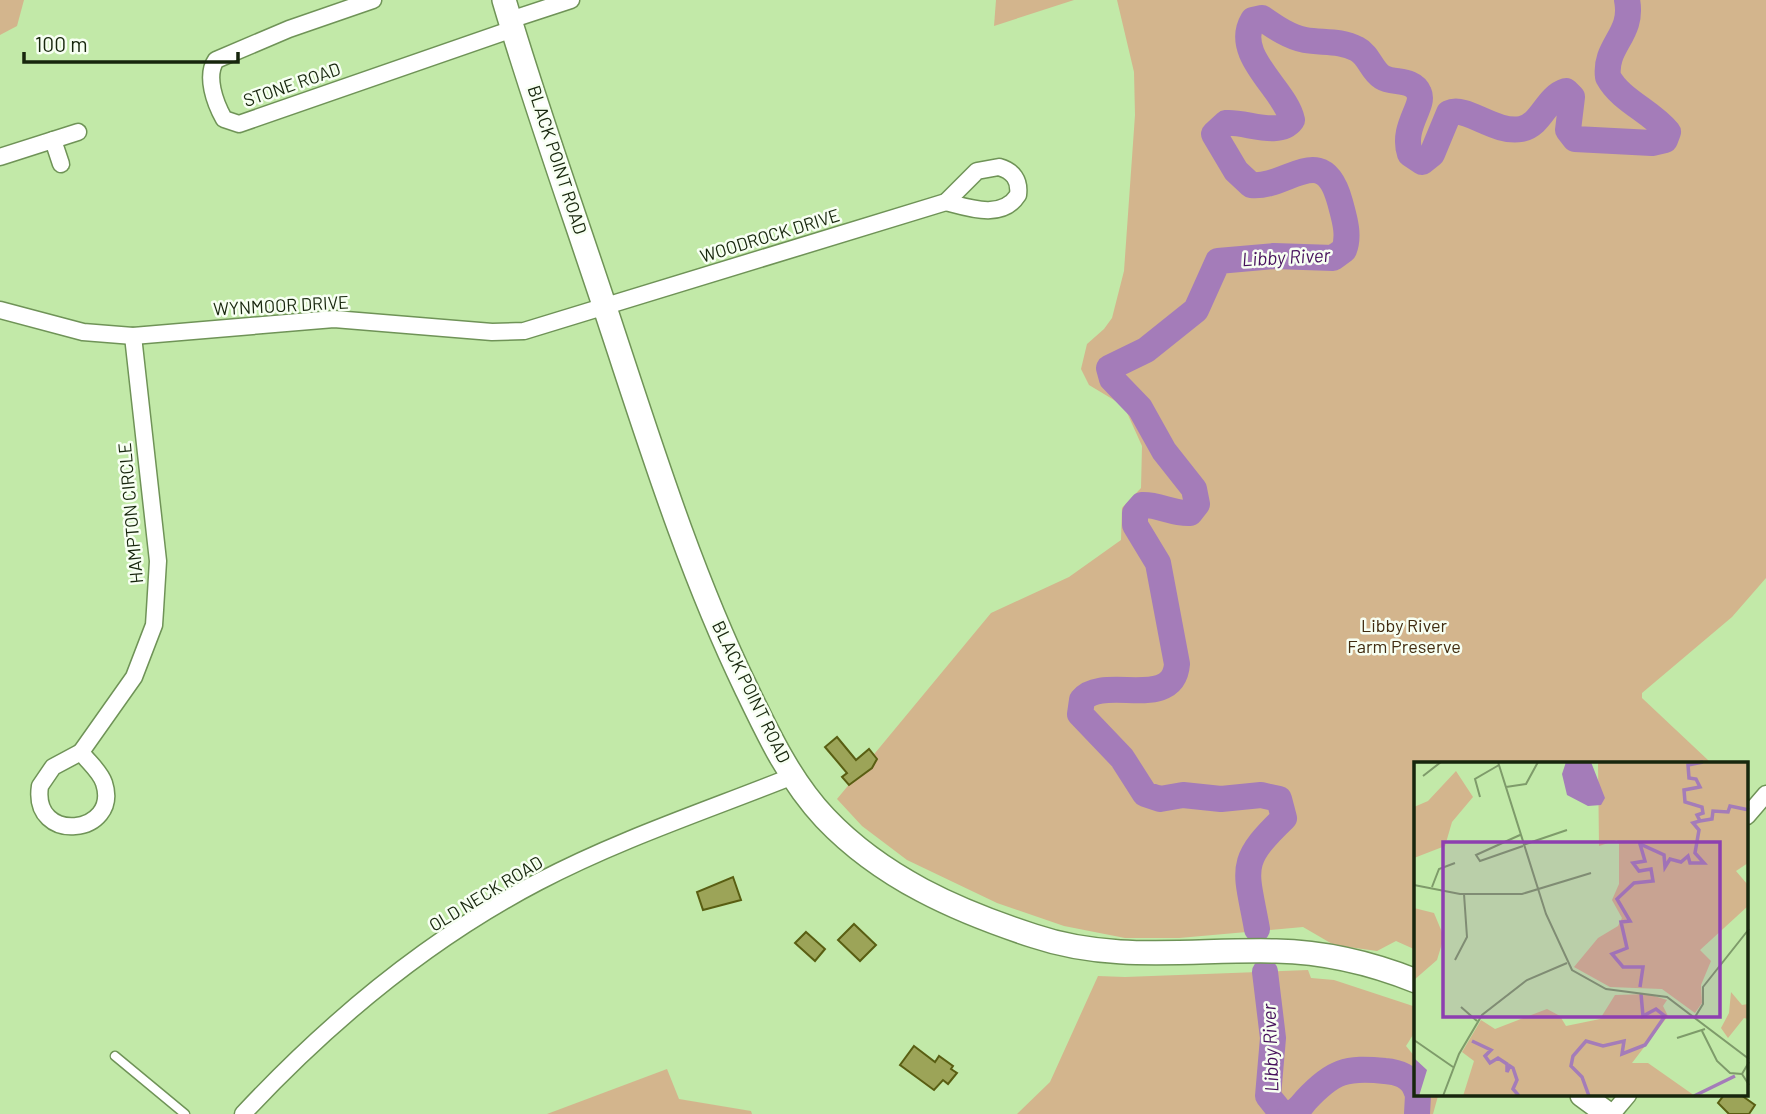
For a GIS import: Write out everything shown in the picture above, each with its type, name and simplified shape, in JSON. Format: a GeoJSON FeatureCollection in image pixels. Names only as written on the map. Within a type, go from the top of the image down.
{"type":"FeatureCollection","features":[{"type":"Feature","properties":{"kind":"main road","name":"BLACK POINT ROAD"},"geometry":{"type":"LineString","coordinates":[[509,16],[698,579],[743,682],[793,776],[840,833],[887,870],[970,913],[1040,938],[1117,954],[1305,953],[1353,960],[1414,980]]}},
{"type":"Feature","properties":{"kind":"main road"},"geometry":{"type":"LineString","coordinates":[[1583,1096],[1610,1114]]}},
{"type":"Feature","properties":{"kind":"street","name":"STONE ROAD"},"geometry":{"type":"LineString","coordinates":[[373,0],[289,29],[216,60],[210,71],[211,84],[225,119],[239,124],[509,16]]}},
{"type":"Feature","properties":{"kind":"street"},"geometry":{"type":"LineString","coordinates":[[509,16],[571,0]]}},
{"type":"Feature","properties":{"kind":"street"},"geometry":{"type":"LineString","coordinates":[[0,157],[78,132]]}},
{"type":"Feature","properties":{"kind":"street"},"geometry":{"type":"LineString","coordinates":[[53,140],[61,164]]}},
{"type":"Feature","properties":{"kind":"street","name":"WOODROCK DRIVE"},"geometry":{"type":"LineString","coordinates":[[605,307],[946,202]]}},
{"type":"Feature","properties":{"kind":"street","name":"WYNMOOR DRIVE"},"geometry":{"type":"LineString","coordinates":[[0,310],[65,328],[133,335],[334,319],[509,332],[535,330],[605,307]]}},
{"type":"Feature","properties":{"kind":"street","name":"HAMPTON CIRCLE"},"geometry":{"type":"LineString","coordinates":[[81,752],[103,779],[106,796],[97,817],[88,824],[71,827],[50,818],[41,804],[39,792],[48,771],[81,752],[134,677],[154,625],[158,561],[133,335]]}},
{"type":"Feature","properties":{"kind":"street","name":"OLD NECK ROAD"},"geometry":{"type":"LineString","coordinates":[[243,1114],[334,1024],[386,982],[465,927],[537,883],[588,857],[793,776]]}},
{"type":"Feature","properties":{"kind":"street"},"geometry":{"type":"LineString","coordinates":[[1748,815],[1766,794]]}},
{"type":"Feature","properties":{"kind":"street"},"geometry":{"type":"LineString","coordinates":[[1610,1114],[1627,1096]]}},
{"type":"Feature","properties":{"kind":"lane"},"geometry":{"type":"LineString","coordinates":[[115,1056],[185,1114]]}},
{"type":"Feature","properties":{"kind":"green space"},"geometry":{"type":"Polygon","coordinates":[[[0,0],[24,0],[17,26],[0,35],[0,0]]]}},
{"type":"Feature","properties":{"kind":"green space"},"geometry":{"type":"Polygon","coordinates":[[[996,0],[1074,0],[994,26],[996,0]]]}},
{"type":"Feature","properties":{"kind":"green space","name":"Libby River Farm Preserve"},"geometry":{"type":"Polygon","coordinates":[[[1117,0],[1766,0],[1766,578],[1732,617],[1642,693],[1642,698],[1709,762],[1414,762],[1414,949],[1396,941],[1377,951],[1334,945],[1303,927],[1179,938],[1125,938],[1064,926],[997,903],[907,860],[862,826],[837,799],[991,613],[1069,577],[1121,540],[1122,508],[1141,488],[1142,446],[1124,406],[1089,385],[1081,369],[1087,344],[1112,318],[1124,271],[1135,115],[1134,72],[1117,0]]]}},
{"type":"Feature","properties":{"kind":"green space"},"geometry":{"type":"Polygon","coordinates":[[[1308,970],[1311,978],[1334,980],[1414,1006],[1414,1033],[1406,1046],[1414,1056],[1414,1096],[1438,1096],[1433,1114],[1017,1114],[1050,1082],[1098,976],[1308,970]]]}},
{"type":"Feature","properties":{"kind":"green space"},"geometry":{"type":"Polygon","coordinates":[[[667,1069],[679,1099],[751,1111],[752,1114],[547,1114],[667,1069]]]}},
{"type":"Feature","properties":{"kind":"building"},"geometry":{"type":"Polygon","coordinates":[[[837,737],[856,760],[869,749],[877,759],[872,768],[849,785],[842,777],[847,773],[825,747],[837,737]]]}},
{"type":"Feature","properties":{"kind":"building"},"geometry":{"type":"Polygon","coordinates":[[[733,877],[741,900],[703,910],[697,892],[733,877]]]}},
{"type":"Feature","properties":{"kind":"building"},"geometry":{"type":"Polygon","coordinates":[[[854,924],[876,945],[860,961],[838,940],[854,924]]]}},
{"type":"Feature","properties":{"kind":"building"},"geometry":{"type":"Polygon","coordinates":[[[806,932],[825,949],[815,961],[795,943],[806,932]]]}},
{"type":"Feature","properties":{"kind":"building"},"geometry":{"type":"Polygon","coordinates":[[[914,1046],[935,1062],[939,1056],[953,1066],[951,1069],[957,1073],[948,1084],[943,1080],[934,1090],[900,1065],[914,1046]]]}},
{"type":"Feature","properties":{"kind":"building"},"geometry":{"type":"Polygon","coordinates":[[[1723,1096],[1742,1096],[1755,1105],[1749,1114],[1729,1114],[1718,1103],[1723,1096]]]}},
{"type":"Feature","properties":{"kind":"waterway","name":"Libby River"},"geometry":{"type":"LineString","coordinates":[[1257,929],[1248,879],[1249,868],[1258,846],[1284,818],[1279,799],[1261,795],[1221,799],[1183,795],[1160,799],[1145,794],[1122,758],[1080,714],[1082,700],[1092,693],[1105,690],[1151,690],[1163,686],[1173,678],[1177,664],[1158,563],[1135,525],[1135,513],[1142,505],[1190,513],[1197,504],[1194,489],[1164,451],[1140,408],[1112,379],[1109,368],[1146,350],[1196,310],[1218,261],[1274,256],[1333,258],[1344,250],[1346,232],[1340,202],[1333,183],[1324,173],[1303,171],[1265,184],[1251,185],[1236,171],[1214,134],[1226,123],[1279,128],[1292,120],[1249,46],[1248,33],[1253,20],[1262,18],[1299,39],[1351,46],[1364,55],[1382,77],[1408,83],[1416,88],[1420,98],[1410,126],[1408,144],[1410,154],[1422,162],[1432,154],[1449,113],[1464,113],[1501,127],[1521,129],[1534,122],[1553,99],[1566,91],[1572,97],[1568,130],[1575,139],[1652,143],[1665,140],[1668,132],[1620,93],[1608,77],[1610,56],[1626,22],[1627,0]]}},
{"type":"Feature","properties":{"kind":"waterway","name":"Libby River"},"geometry":{"type":"LineString","coordinates":[[1265,972],[1273,1038],[1268,1096],[1280,1111],[1289,1114]]}},
{"type":"Feature","properties":{"kind":"waterway","name":"Libby River"},"geometry":{"type":"LineString","coordinates":[[1290,1114],[1324,1083],[1341,1073],[1360,1070],[1395,1073],[1404,1076],[1414,1085]]}},
{"type":"Feature","properties":{"kind":"waterway","name":"Libby River"},"geometry":{"type":"LineString","coordinates":[[1417,1114],[1418,1096]]}}]}
